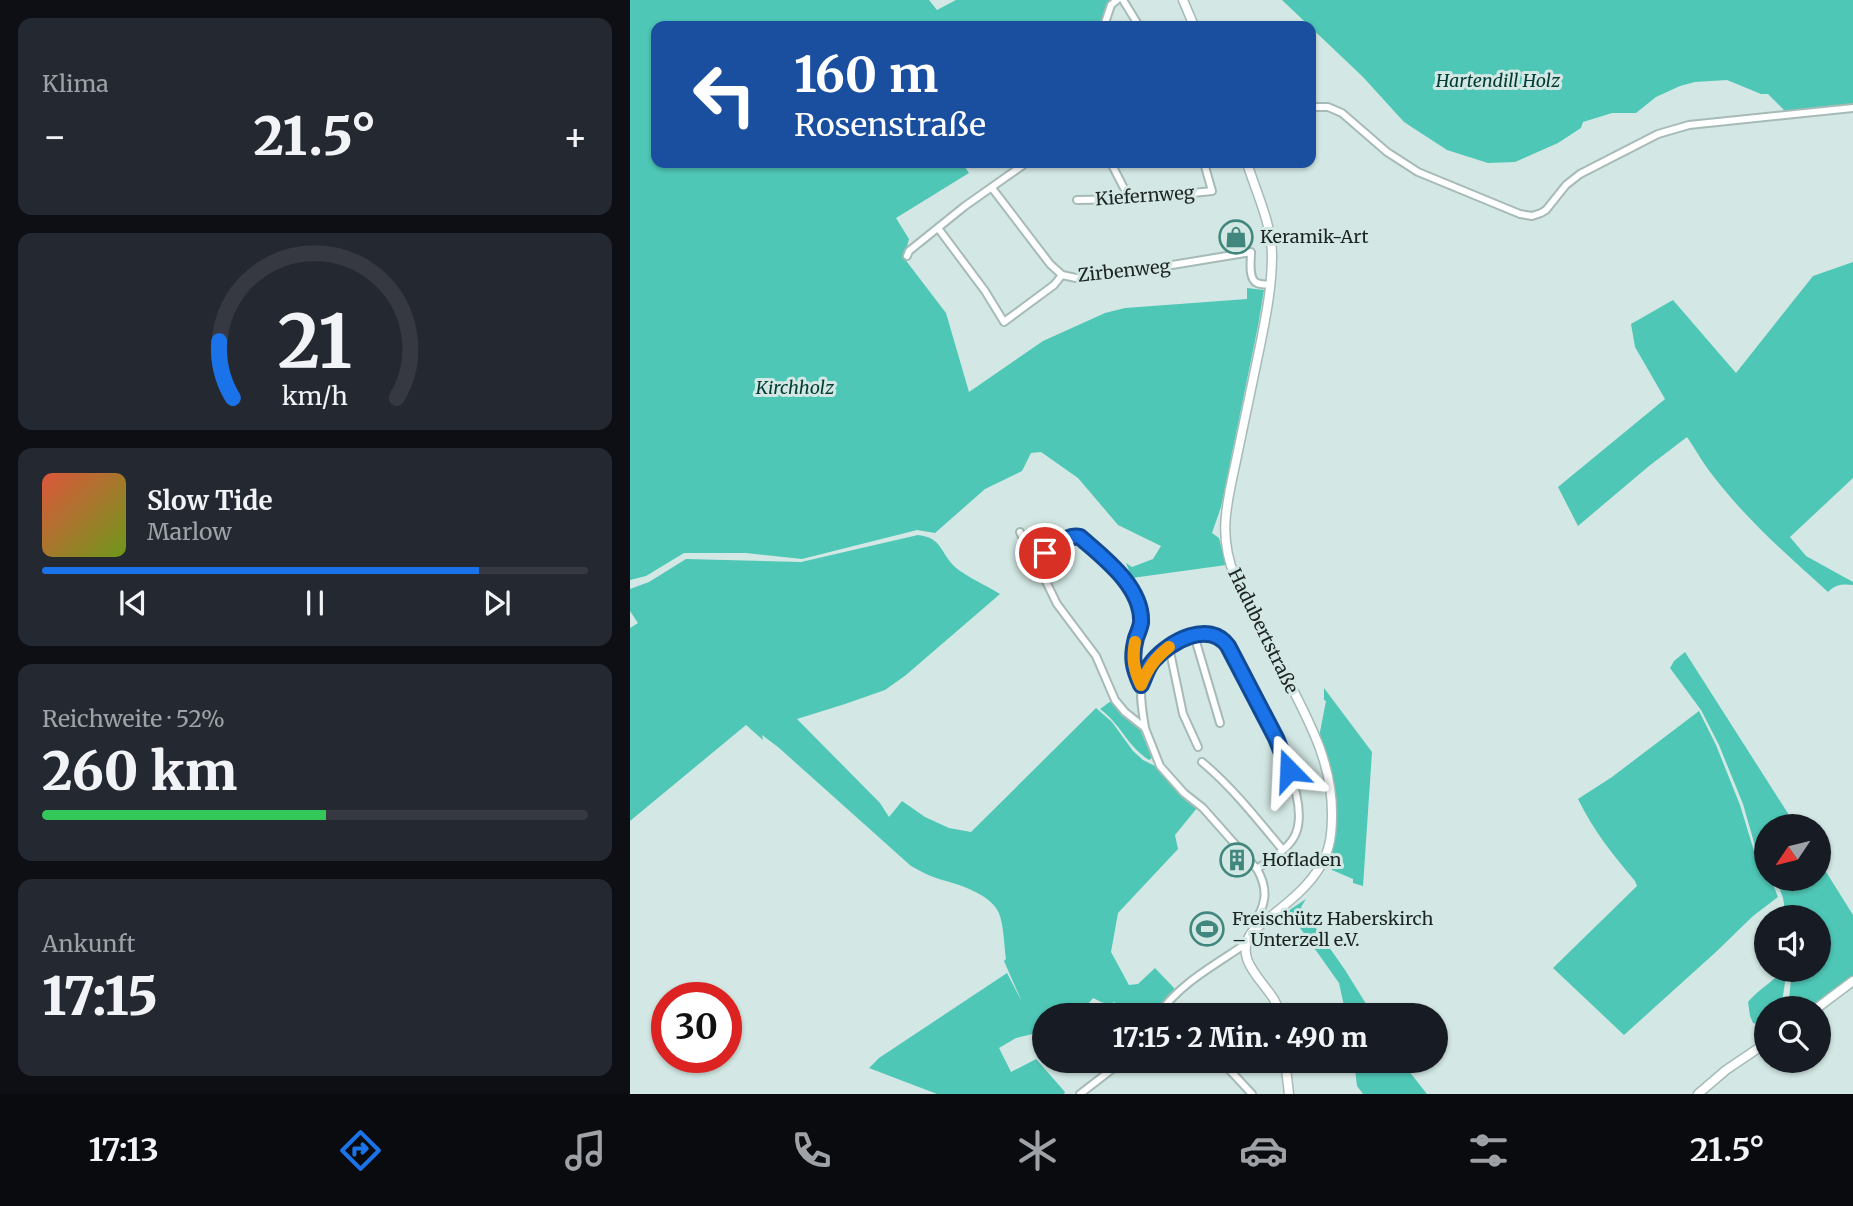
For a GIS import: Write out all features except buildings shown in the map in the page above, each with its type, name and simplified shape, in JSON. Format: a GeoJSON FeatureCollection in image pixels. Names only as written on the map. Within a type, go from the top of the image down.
{"type":"FeatureCollection","features":[{"type":"Feature","properties":{"kind":"street"},"geometry":{"type":"LineString","coordinates":[[1106,21],[1111,5],[1117,0]]}},
{"type":"Feature","properties":{"kind":"street"},"geometry":{"type":"LineString","coordinates":[[1123,0],[1136,21]]}},
{"type":"Feature","properties":{"kind":"street"},"geometry":{"type":"LineString","coordinates":[[1183,0],[1192,21]]}},
{"type":"Feature","properties":{"kind":"street"},"geometry":{"type":"LineString","coordinates":[[1316,107],[1328,107],[1342,113],[1387,152],[1418,172],[1520,214],[1532,216],[1546,210],[1566,185],[1580,174],[1658,134],[1689,125],[1853,108]]}},
{"type":"Feature","properties":{"kind":"street"},"geometry":{"type":"LineString","coordinates":[[907,256],[909,251],[992,188],[1013,168]]}},
{"type":"Feature","properties":{"kind":"street"},"geometry":{"type":"LineString","coordinates":[[1114,168],[1129,198]]}},
{"type":"Feature","properties":{"kind":"street","name":"Kiefernweg"},"geometry":{"type":"LineString","coordinates":[[1077,200],[1169,196],[1212,191],[1205,168]]}},
{"type":"Feature","properties":{"kind":"street","name":"Hadubertstraße"},"geometry":{"type":"LineString","coordinates":[[1247,943],[1255,929],[1311,879],[1325,858],[1332,829],[1329,777],[1317,738],[1235,577],[1224,543],[1227,509],[1270,285],[1270,237],[1249,168]]}},
{"type":"Feature","properties":{"kind":"street","name":"Zirbenweg"},"geometry":{"type":"LineString","coordinates":[[992,188],[1043,255],[1062,275],[1076,278],[1105,276],[1251,252],[1253,280],[1270,285]]}},
{"type":"Feature","properties":{"kind":"street"},"geometry":{"type":"LineString","coordinates":[[938,228],[985,291],[1004,322],[1054,285],[1062,275]]}},
{"type":"Feature","properties":{"kind":"street"},"geometry":{"type":"LineString","coordinates":[[1020,532],[1057,604],[1096,656],[1115,701],[1145,727]]}},
{"type":"Feature","properties":{"kind":"street"},"geometry":{"type":"LineString","coordinates":[[1038,565],[1045,553],[1075,536],[1080,537],[1126,579],[1141,618],[1133,654],[1134,670],[1141,685],[1145,727],[1155,757],[1163,770],[1184,793],[1203,808],[1257,869],[1263,881],[1265,895],[1253,925],[1255,929]]}},
{"type":"Feature","properties":{"kind":"street"},"geometry":{"type":"LineString","coordinates":[[1141,685],[1147,669],[1169,647],[1203,633],[1215,635],[1224,641],[1276,738],[1292,779],[1297,808],[1296,834],[1291,842],[1257,869]]}},
{"type":"Feature","properties":{"kind":"street"},"geometry":{"type":"LineString","coordinates":[[1194,635],[1220,723]]}},
{"type":"Feature","properties":{"kind":"street"},"geometry":{"type":"LineString","coordinates":[[1169,647],[1183,714],[1198,747]]}},
{"type":"Feature","properties":{"kind":"street"},"geometry":{"type":"LineString","coordinates":[[1202,762],[1221,778],[1282,849]]}},
{"type":"Feature","properties":{"kind":"street"},"geometry":{"type":"LineString","coordinates":[[1247,943],[1248,961],[1254,975],[1276,1003]]}},
{"type":"Feature","properties":{"kind":"street"},"geometry":{"type":"LineString","coordinates":[[1169,1003],[1180,990],[1206,970],[1247,943]]}},
{"type":"Feature","properties":{"kind":"street"},"geometry":{"type":"LineString","coordinates":[[1831,998],[1853,981]]}},
{"type":"Feature","properties":{"kind":"street"},"geometry":{"type":"LineString","coordinates":[[1698,1094],[1754,1051]]}},
{"type":"Feature","properties":{"kind":"street"},"geometry":{"type":"LineString","coordinates":[[1080,1094],[1107,1073]]}},
{"type":"Feature","properties":{"kind":"street"},"geometry":{"type":"LineString","coordinates":[[1232,1073],[1252,1094]]}},
{"type":"Feature","properties":{"kind":"street"},"geometry":{"type":"LineString","coordinates":[[1287,1073],[1289,1094]]}},
{"type":"Feature","properties":{"kind":"green space","name":"Kirchholz"},"geometry":{"type":"Polygon","coordinates":[[[630,0],[929,0],[937,10],[956,0],[1114,0],[1104,21],[651,21],[651,168],[966,168],[969,173],[896,218],[909,239],[904,258],[946,313],[969,392],[1043,341],[1105,313],[1125,308],[1247,299],[1247,288],[1264,290],[1221,507],[1212,533],[1219,538],[1226,565],[1132,578],[1126,563],[1132,567],[1153,559],[1161,546],[1118,525],[1078,478],[1041,452],[1031,453],[1022,471],[985,489],[935,533],[917,530],[802,559],[746,553],[684,553],[646,576],[630,580],[630,0]]]}},
{"type":"Feature","properties":{"kind":"green space","name":"Hartendill Holz"},"geometry":{"type":"Polygon","coordinates":[[[1282,0],[1853,0],[1853,105],[1786,112],[1768,94],[1761,94],[1727,80],[1695,82],[1656,97],[1636,113],[1612,113],[1583,122],[1581,128],[1558,143],[1515,162],[1488,163],[1447,150],[1404,122],[1363,77],[1316,32],[1316,21],[1304,21],[1282,0]]]}},
{"type":"Feature","properties":{"kind":"green space"},"geometry":{"type":"Polygon","coordinates":[[[1853,262],[1853,478],[1790,537],[1806,556],[1853,582],[1853,585],[1840,585],[1828,592],[1740,508],[1710,472],[1687,437],[1578,526],[1558,487],[1665,399],[1635,347],[1631,324],[1673,300],[1736,373],[1813,276],[1853,262]]]}},
{"type":"Feature","properties":{"kind":"green space"},"geometry":{"type":"Polygon","coordinates":[[[918,535],[932,539],[955,567],[1000,594],[885,690],[797,719],[880,803],[889,817],[902,801],[925,817],[949,828],[971,832],[1096,708],[1112,722],[1133,751],[1159,768],[1197,808],[1175,835],[1178,849],[1118,913],[1111,952],[1129,985],[1138,984],[1155,968],[1174,988],[1174,992],[1162,1003],[1104,1003],[1093,998],[1089,1003],[1032,1003],[1032,1034],[1016,1038],[999,1048],[1011,1072],[1032,1061],[1032,1073],[1048,1073],[1064,1094],[937,1094],[869,1068],[879,1058],[1007,973],[1022,1002],[1004,961],[1006,959],[1000,916],[990,901],[982,895],[911,866],[762,735],[763,740],[746,725],[630,821],[630,628],[638,623],[630,611],[630,589],[649,582],[686,559],[801,562],[918,535]]]}},
{"type":"Feature","properties":{"kind":"green space"},"geometry":{"type":"Polygon","coordinates":[[[1685,652],[1788,814],[1754,814],[1754,842],[1743,804],[1719,745],[1701,710],[1670,668],[1685,652]]]}},
{"type":"Feature","properties":{"kind":"green space"},"geometry":{"type":"Polygon","coordinates":[[[1324,688],[1372,752],[1363,886],[1332,870],[1327,862],[1334,828],[1319,737],[1326,701],[1324,688]]]}},
{"type":"Feature","properties":{"kind":"green space"},"geometry":{"type":"Polygon","coordinates":[[[1111,701],[1122,715],[1140,729],[1152,758],[1149,760],[1141,754],[1100,709],[1111,701]]]}},
{"type":"Feature","properties":{"kind":"green space"},"geometry":{"type":"Polygon","coordinates":[[[1699,711],[1740,805],[1754,851],[1754,891],[1776,891],[1778,897],[1767,905],[1754,905],[1754,915],[1624,1035],[1553,968],[1637,886],[1597,832],[1578,799],[1612,777],[1699,711]]]}},
{"type":"Feature","properties":{"kind":"green space"},"geometry":{"type":"Polygon","coordinates":[[[1831,880],[1853,915],[1853,977],[1828,996],[1789,996],[1791,982],[1831,982],[1831,905],[1784,905],[1780,891],[1831,891],[1831,880]]]}},
{"type":"Feature","properties":{"kind":"green space"},"geometry":{"type":"Polygon","coordinates":[[[1306,899],[1301,907],[1366,1003],[1343,1003],[1339,983],[1288,911],[1306,899]]]}},
{"type":"Feature","properties":{"kind":"green space"},"geometry":{"type":"Polygon","coordinates":[[[1770,982],[1785,982],[1783,996],[1754,996],[1770,982]]]}},
{"type":"Feature","properties":{"kind":"green space"},"geometry":{"type":"Polygon","coordinates":[[[1754,996],[1754,1023],[1750,1016],[1748,1002],[1754,996]]]}},
{"type":"Feature","properties":{"kind":"green space"},"geometry":{"type":"Polygon","coordinates":[[[1355,1073],[1410,1073],[1427,1094],[1363,1094],[1357,1086],[1355,1073]]]}},
{"type":"Feature","properties":{"kind":"slow traffic"},"geometry":{"type":"LineString","coordinates":[[1135,642],[1134,670],[1141,685],[1147,669],[1169,647]]}},
{"type":"Feature","properties":{"kind":"place","name":"Keramik-Art"},"geometry":{"type":"Point","coordinates":[1236,237]}},
{"type":"Feature","properties":{"kind":"place","name":"Hofladen"},"geometry":{"type":"Point","coordinates":[1237,860]}},
{"type":"Feature","properties":{"kind":"place","name":"Freischütz Haberskirch – Unterzell e.V."},"geometry":{"type":"Point","coordinates":[1207,929]}},
{"type":"Feature","properties":{"kind":"route"},"geometry":{"type":"LineString","coordinates":[[1045,553],[1070,537],[1080,537],[1126,579],[1141,618],[1133,654],[1134,670],[1141,685],[1147,669],[1169,647],[1203,633],[1221,638],[1228,646],[1276,738],[1289,770]]}}]}
